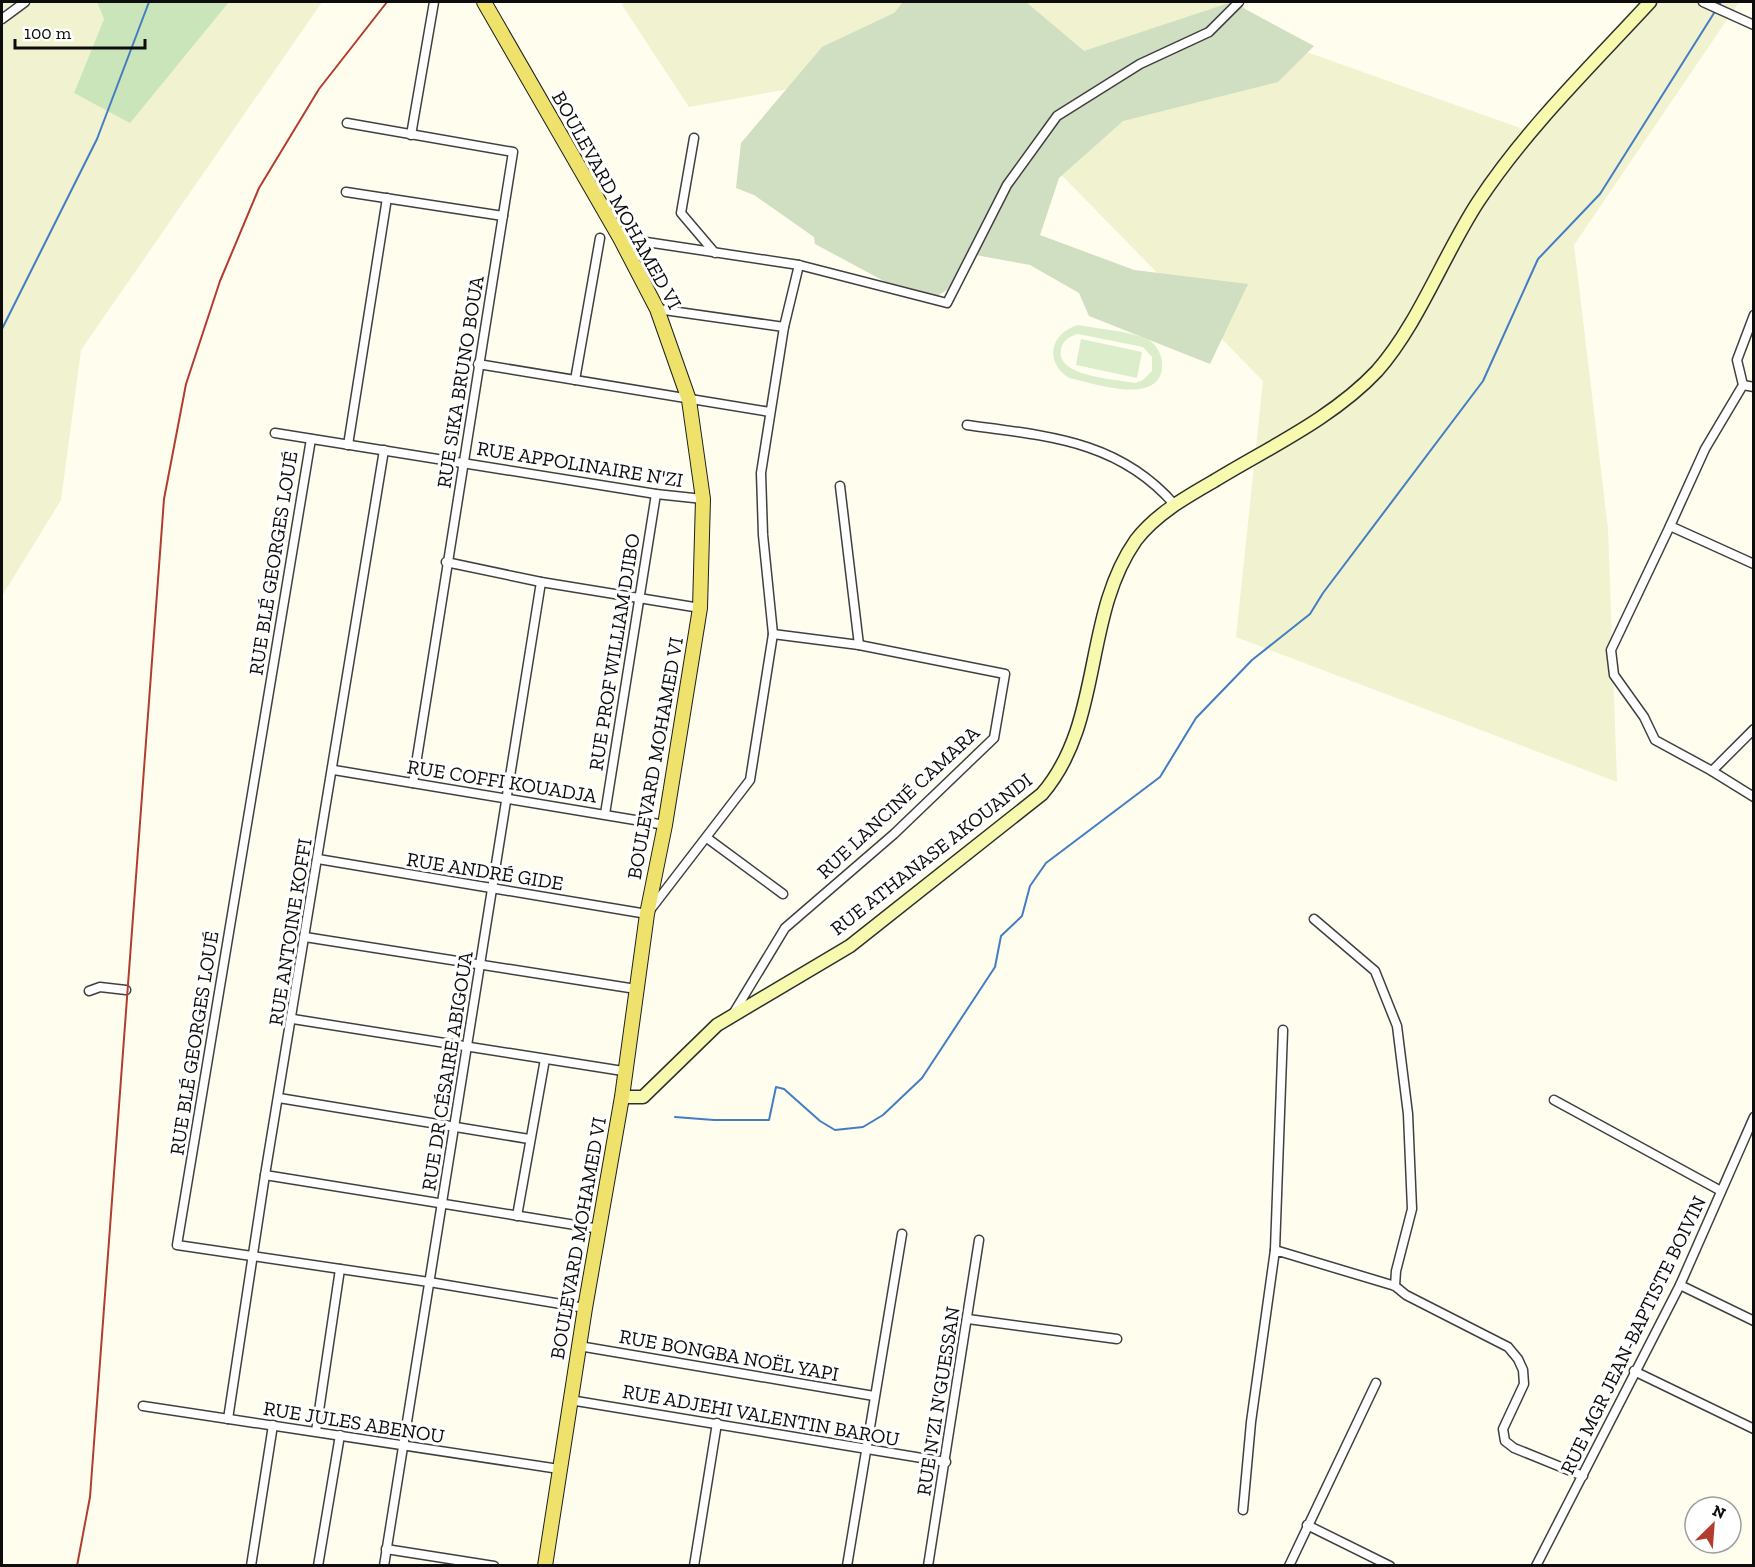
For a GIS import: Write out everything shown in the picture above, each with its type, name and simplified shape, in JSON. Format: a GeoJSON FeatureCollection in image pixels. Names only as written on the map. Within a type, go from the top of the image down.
{"type":"FeatureCollection","features":[{"type":"Feature","properties":{"kind":"main road","name":"BOULEVARD MOHAMED VI"},"geometry":{"type":"LineString","coordinates":[[484,2],[620,238],[657,309],[689,400],[703,499],[700,608],[665,825],[647,914],[622,1097],[585,1308],[544,1566]]}},
{"type":"Feature","properties":{"kind":"street"},"geometry":{"type":"LineString","coordinates":[[2,19],[25,2]]}},
{"type":"Feature","properties":{"kind":"street"},"geometry":{"type":"LineString","coordinates":[[411,135],[434,2]]}},
{"type":"Feature","properties":{"kind":"street"},"geometry":{"type":"LineString","coordinates":[[620,238],[798,266],[947,303],[1007,185],[1056,116],[1140,63],[1209,32],[1239,2]]}},
{"type":"Feature","properties":{"kind":"street","name":"RUE ATHANASE AKOUANDI"},"geometry":{"type":"LineString","coordinates":[[622,1097],[643,1096],[717,1025],[850,946],[1042,794],[1057,777],[1081,723],[1102,618],[1123,561],[1138,538],[1174,504],[1309,423],[1359,388],[1378,369],[1407,328],[1476,205],[1502,168],[1650,2]]}},
{"type":"Feature","properties":{"kind":"street"},"geometry":{"type":"LineString","coordinates":[[1703,2],[1754,25]]}},
{"type":"Feature","properties":{"kind":"street","name":"RUE SIKA BRUNO BOUA"},"geometry":{"type":"LineString","coordinates":[[346,123],[513,152],[478,364],[465,462],[446,562],[413,783]]}},
{"type":"Feature","properties":{"kind":"street"},"geometry":{"type":"LineString","coordinates":[[694,138],[681,213],[715,253]]}},
{"type":"Feature","properties":{"kind":"street"},"geometry":{"type":"LineString","coordinates":[[346,192],[503,216]]}},
{"type":"Feature","properties":{"kind":"street"},"geometry":{"type":"LineString","coordinates":[[348,445],[387,198]]}},
{"type":"Feature","properties":{"kind":"street"},"geometry":{"type":"LineString","coordinates":[[575,380],[600,238]]}},
{"type":"Feature","properties":{"kind":"street"},"geometry":{"type":"LineString","coordinates":[[647,914],[750,780],[773,633],[763,535],[761,473],[784,327],[798,266]]}},
{"type":"Feature","properties":{"kind":"street"},"geometry":{"type":"LineString","coordinates":[[657,309],[784,327]]}},
{"type":"Feature","properties":{"kind":"street"},"geometry":{"type":"LineString","coordinates":[[1753,321],[1737,360],[1743,385],[1705,449],[1611,650],[1614,675],[1644,717],[1655,740],[1754,797]]}},
{"type":"Feature","properties":{"kind":"street"},"geometry":{"type":"LineString","coordinates":[[478,364],[770,412]]}},
{"type":"Feature","properties":{"kind":"street"},"geometry":{"type":"LineString","coordinates":[[1743,385],[1754,387]]}},
{"type":"Feature","properties":{"kind":"street"},"geometry":{"type":"LineString","coordinates":[[967,425],[1040,435],[1115,456],[1156,484],[1174,504]]}},
{"type":"Feature","properties":{"kind":"street","name":"RUE APPOLINAIRE N'ZI"},"geometry":{"type":"LineString","coordinates":[[275,433],[656,494],[703,499]]}},
{"type":"Feature","properties":{"kind":"street","name":"RUE BLÉ GEORGES LOUÉ"},"geometry":{"type":"LineString","coordinates":[[311,439],[177,1245],[429,1282],[585,1308]]}},
{"type":"Feature","properties":{"kind":"street","name":"RUE ANTOINE KOFFI"},"geometry":{"type":"LineString","coordinates":[[228,1419],[265,1175],[334,770],[384,450]]}},
{"type":"Feature","properties":{"kind":"street"},"geometry":{"type":"LineString","coordinates":[[840,486],[859,645]]}},
{"type":"Feature","properties":{"kind":"street","name":"RUE PROF WILLIAM DJIBO"},"geometry":{"type":"LineString","coordinates":[[604,814],[656,494]]}},
{"type":"Feature","properties":{"kind":"street"},"geometry":{"type":"LineString","coordinates":[[1670,526],[1754,564]]}},
{"type":"Feature","properties":{"kind":"street"},"geometry":{"type":"LineString","coordinates":[[446,562],[541,582],[700,608]]}},
{"type":"Feature","properties":{"kind":"street","name":"RUE DR CÉSAIRE ABIGOUA"},"geometry":{"type":"LineString","coordinates":[[384,1566],[541,582]]}},
{"type":"Feature","properties":{"kind":"street","name":"RUE LANCINÉ CAMARA"},"geometry":{"type":"LineString","coordinates":[[732,1015],[785,928],[894,834],[994,738],[1005,674],[859,645],[773,633]]}},
{"type":"Feature","properties":{"kind":"street"},"geometry":{"type":"LineString","coordinates":[[1712,771],[1754,729]]}},
{"type":"Feature","properties":{"kind":"street","name":"RUE COFFI KOUADJA"},"geometry":{"type":"LineString","coordinates":[[334,770],[665,825]]}},
{"type":"Feature","properties":{"kind":"street"},"geometry":{"type":"LineString","coordinates":[[707,838],[783,894]]}},
{"type":"Feature","properties":{"kind":"street","name":"RUE ANDRÉ GIDE"},"geometry":{"type":"LineString","coordinates":[[318,860],[647,914]]}},
{"type":"Feature","properties":{"kind":"street"},"geometry":{"type":"LineString","coordinates":[[1314,919],[1375,971],[1397,1026],[1408,1114],[1412,1209],[1396,1271],[1395,1287]]}},
{"type":"Feature","properties":{"kind":"street"},"geometry":{"type":"LineString","coordinates":[[304,937],[636,989]]}},
{"type":"Feature","properties":{"kind":"street"},"geometry":{"type":"LineString","coordinates":[[89,991],[100,987],[126,990]]}},
{"type":"Feature","properties":{"kind":"street"},"geometry":{"type":"LineString","coordinates":[[293,1019],[624,1071]]}},
{"type":"Feature","properties":{"kind":"street"},"geometry":{"type":"LineString","coordinates":[[1243,1510],[1251,1422],[1275,1250],[1283,1030]]}},
{"type":"Feature","properties":{"kind":"street"},"geometry":{"type":"LineString","coordinates":[[517,1216],[545,1059]]}},
{"type":"Feature","properties":{"kind":"street"},"geometry":{"type":"LineString","coordinates":[[279,1098],[530,1139]]}},
{"type":"Feature","properties":{"kind":"street"},"geometry":{"type":"LineString","coordinates":[[1554,1100],[1721,1191]]}},
{"type":"Feature","properties":{"kind":"street","name":"RUE MGR JEAN-BAPTISTE BOIVIN"},"geometry":{"type":"LineString","coordinates":[[1536,1566],[1680,1285],[1754,1117]]}},
{"type":"Feature","properties":{"kind":"street"},"geometry":{"type":"LineString","coordinates":[[265,1175],[600,1229]]}},
{"type":"Feature","properties":{"kind":"street"},"geometry":{"type":"LineString","coordinates":[[847,1566],[902,1234]]}},
{"type":"Feature","properties":{"kind":"street","name":"RUE N'ZI N'GUESSAN"},"geometry":{"type":"LineString","coordinates":[[928,1566],[980,1240]]}},
{"type":"Feature","properties":{"kind":"street"},"geometry":{"type":"LineString","coordinates":[[1275,1250],[1395,1287],[1508,1347],[1523,1370],[1524,1384],[1503,1430],[1505,1441],[1515,1448],[1583,1476]]}},
{"type":"Feature","properties":{"kind":"street"},"geometry":{"type":"LineString","coordinates":[[316,1431],[340,1269]]}},
{"type":"Feature","properties":{"kind":"street"},"geometry":{"type":"LineString","coordinates":[[1680,1285],[1754,1321]]}},
{"type":"Feature","properties":{"kind":"street"},"geometry":{"type":"LineString","coordinates":[[968,1318],[1117,1339]]}},
{"type":"Feature","properties":{"kind":"street","name":"RUE BONGBA NOËL YAPI"},"geometry":{"type":"LineString","coordinates":[[579,1346],[874,1396]]}},
{"type":"Feature","properties":{"kind":"street"},"geometry":{"type":"LineString","coordinates":[[1634,1371],[1754,1429]]}},
{"type":"Feature","properties":{"kind":"street"},"geometry":{"type":"LineString","coordinates":[[1289,1566],[1376,1383]]}},
{"type":"Feature","properties":{"kind":"street","name":"RUE ADJEHI VALENTIN BAROU"},"geometry":{"type":"LineString","coordinates":[[570,1400],[946,1462]]}},
{"type":"Feature","properties":{"kind":"street","name":"RUE JULES ABENOU"},"geometry":{"type":"LineString","coordinates":[[143,1406],[559,1469]]}},
{"type":"Feature","properties":{"kind":"street"},"geometry":{"type":"LineString","coordinates":[[694,1566],[717,1423]]}},
{"type":"Feature","properties":{"kind":"street"},"geometry":{"type":"LineString","coordinates":[[251,1566],[273,1425]]}},
{"type":"Feature","properties":{"kind":"street"},"geometry":{"type":"LineString","coordinates":[[318,1566],[340,1435]]}},
{"type":"Feature","properties":{"kind":"street"},"geometry":{"type":"LineString","coordinates":[[1307,1525],[1390,1566]]}},
{"type":"Feature","properties":{"kind":"street"},"geometry":{"type":"LineString","coordinates":[[386,1549],[494,1566]]}},
{"type":"Feature","properties":{"kind":"green space"},"geometry":{"type":"Polygon","coordinates":[[[2,2],[97,2],[104,19],[74,93],[130,122],[229,2],[322,2],[81,350],[61,500],[2,596],[2,2]]]}},
{"type":"Feature","properties":{"kind":"green space"},"geometry":{"type":"Polygon","coordinates":[[[97,2],[229,2],[130,123],[74,93],[104,19],[97,2]]]}},
{"type":"Feature","properties":{"kind":"green space"},"geometry":{"type":"Polygon","coordinates":[[[624,2],[1238,2],[1284,44],[1523,129],[1641,2],[1739,2],[1574,245],[1608,529],[1617,782],[1236,637],[1263,381],[949,60],[689,107],[622,5],[624,2]]]}},
{"type":"Feature","properties":{"kind":"green space"},"geometry":{"type":"Polygon","coordinates":[[[903,2],[1026,2],[1084,51],[1232,2],[1314,46],[1278,82],[1123,121],[1059,178],[1040,235],[1134,270],[1248,284],[1210,364],[1089,316],[1079,293],[1030,265],[970,254],[947,290],[937,296],[895,287],[815,244],[814,237],[754,195],[736,188],[741,143],[822,47],[894,13],[903,2]]]}},
{"type":"Feature","properties":{"kind":"green space"},"geometry":{"type":"Polygon","coordinates":[[[1078,325],[1123,332],[1147,339],[1160,355],[1162,361],[1160,376],[1153,385],[1141,389],[1110,387],[1069,378],[1061,371],[1053,356],[1056,341],[1069,329],[1078,325]],[[1078,334],[1065,341],[1061,349],[1062,358],[1067,366],[1077,371],[1135,383],[1143,380],[1152,371],[1152,357],[1143,347],[1078,334]]]}},
{"type":"Feature","properties":{"kind":"green space"},"geometry":{"type":"Polygon","coordinates":[[[1081,339],[1142,352],[1137,378],[1076,365],[1081,339]]]}},
{"type":"Feature","properties":{"kind":"waterway"},"geometry":{"type":"LineString","coordinates":[[2,329],[97,139],[149,2]]}},
{"type":"Feature","properties":{"kind":"waterway"},"geometry":{"type":"LineString","coordinates":[[675,1117],[769,1120],[776,1087],[784,1089],[820,1121],[835,1130],[863,1127],[883,1115],[922,1078],[995,967],[1001,936],[1022,916],[1030,886],[1046,863],[1160,777],[1196,718],[1252,660],[1310,614],[1323,593],[1483,381],[1538,259],[1600,194],[1721,2]]}},
{"type":"Feature","properties":{"kind":"railway"},"geometry":{"type":"LineString","coordinates":[[77,1566],[90,1497],[164,499],[186,384],[220,281],[259,188],[319,89],[387,2]]}}]}
